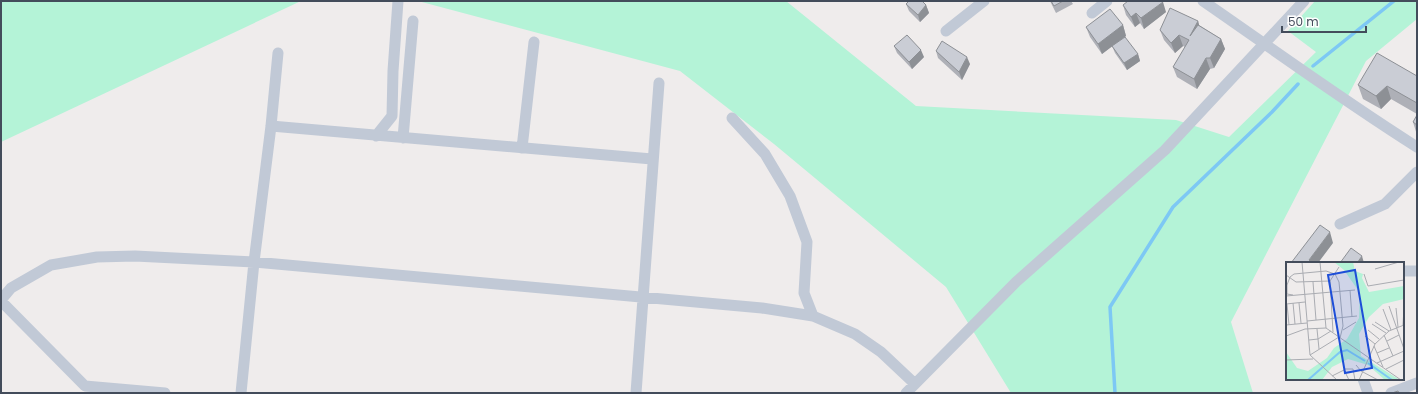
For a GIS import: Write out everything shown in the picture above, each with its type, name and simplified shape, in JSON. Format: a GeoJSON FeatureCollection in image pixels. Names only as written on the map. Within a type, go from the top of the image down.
{"type":"FeatureCollection","features":[{"type":"Feature","properties":{"kind":"street"},"geometry":{"type":"LineString","coordinates":[[376,136],[392,116],[393,71],[398,1]]}},
{"type":"Feature","properties":{"kind":"street"},"geometry":{"type":"LineString","coordinates":[[946,31],[984,1]]}},
{"type":"Feature","properties":{"kind":"street"},"geometry":{"type":"LineString","coordinates":[[1092,13],[1107,1]]}},
{"type":"Feature","properties":{"kind":"street"},"geometry":{"type":"LineString","coordinates":[[1203,1],[1319,83],[1417,147]]}},
{"type":"Feature","properties":{"kind":"street"},"geometry":{"type":"LineString","coordinates":[[906,393],[1016,282],[1165,150],[1304,1]]}},
{"type":"Feature","properties":{"kind":"street"},"geometry":{"type":"LineString","coordinates":[[403,138],[413,21]]}},
{"type":"Feature","properties":{"kind":"street"},"geometry":{"type":"LineString","coordinates":[[522,148],[534,42]]}},
{"type":"Feature","properties":{"kind":"street"},"geometry":{"type":"LineString","coordinates":[[241,393],[254,262],[271,126],[278,53]]}},
{"type":"Feature","properties":{"kind":"street"},"geometry":{"type":"LineString","coordinates":[[636,393],[644,297],[652,159],[659,83]]}},
{"type":"Feature","properties":{"kind":"street"},"geometry":{"type":"LineString","coordinates":[[732,118],[765,154],[790,196],[807,242],[804,293],[812,316]]}},
{"type":"Feature","properties":{"kind":"street"},"geometry":{"type":"LineString","coordinates":[[271,126],[652,159]]}},
{"type":"Feature","properties":{"kind":"street"},"geometry":{"type":"LineString","coordinates":[[1340,224],[1385,204],[1417,172]]}},
{"type":"Feature","properties":{"kind":"street"},"geometry":{"type":"LineString","coordinates":[[165,393],[84,390],[1,300],[10,288],[51,265],[97,257],[135,256],[254,262],[644,297],[762,308],[812,316],[855,334],[881,352],[915,384]]}},
{"type":"Feature","properties":{"kind":"street"},"geometry":{"type":"LineString","coordinates":[[1404,271],[1417,271]]}},
{"type":"Feature","properties":{"kind":"street"},"geometry":{"type":"LineString","coordinates":[[1363,380],[1368,393]]}},
{"type":"Feature","properties":{"kind":"street"},"geometry":{"type":"LineString","coordinates":[[1391,393],[1417,383]]}},
{"type":"Feature","properties":{"kind":"green space"},"geometry":{"type":"Polygon","coordinates":[[[1,1],[301,1],[1,142],[1,1]]]}},
{"type":"Feature","properties":{"kind":"green space"},"geometry":{"type":"Polygon","coordinates":[[[418,1],[786,1],[916,106],[1176,120],[1229,137],[1316,52],[1288,31],[1315,1],[1417,1],[1417,19],[1366,61],[1231,322],[1253,393],[1011,393],[946,287],[774,144],[680,71],[418,1]]]}},
{"type":"Feature","properties":{"kind":"building"},"geometry":{"type":"Polygon","coordinates":[[[909,1],[922,1],[926,5],[918,15],[906,4],[909,1]]]}},
{"type":"Feature","properties":{"kind":"building"},"geometry":{"type":"Polygon","coordinates":[[[1051,1],[1063,1],[1054,6],[1051,1]]]}},
{"type":"Feature","properties":{"kind":"building"},"geometry":{"type":"Polygon","coordinates":[[[1128,1],[1163,2],[1141,18],[1136,13],[1131,17],[1123,5],[1128,1]]]}},
{"type":"Feature","properties":{"kind":"building"},"geometry":{"type":"Polygon","coordinates":[[[1170,8],[1198,21],[1190,36],[1198,25],[1221,39],[1210,58],[1206,58],[1194,79],[1173,67],[1189,40],[1179,35],[1171,43],[1160,30],[1170,8]]]}},
{"type":"Feature","properties":{"kind":"building"},"geometry":{"type":"Polygon","coordinates":[[[1110,9],[1123,25],[1098,44],[1086,27],[1110,9]]]}},
{"type":"Feature","properties":{"kind":"building"},"geometry":{"type":"Polygon","coordinates":[[[907,35],[921,50],[909,62],[894,46],[907,35]]]}},
{"type":"Feature","properties":{"kind":"building"},"geometry":{"type":"Polygon","coordinates":[[[1125,37],[1138,54],[1124,63],[1112,46],[1125,37]]]}},
{"type":"Feature","properties":{"kind":"building"},"geometry":{"type":"Polygon","coordinates":[[[942,41],[967,57],[959,72],[936,51],[942,41]]]}},
{"type":"Feature","properties":{"kind":"building"},"geometry":{"type":"Polygon","coordinates":[[[1377,53],[1417,76],[1417,103],[1387,86],[1376,96],[1358,85],[1377,53]]]}},
{"type":"Feature","properties":{"kind":"building"},"geometry":{"type":"Polygon","coordinates":[[[1417,115],[1417,125],[1413,122],[1417,115]]]}},
{"type":"Feature","properties":{"kind":"building"},"geometry":{"type":"Polygon","coordinates":[[[1320,225],[1330,232],[1309,260],[1311,262],[1292,262],[1320,225]]]}},
{"type":"Feature","properties":{"kind":"building"},"geometry":{"type":"Polygon","coordinates":[[[1351,248],[1362,256],[1358,262],[1341,262],[1351,248]]]}},
{"type":"Feature","properties":{"kind":"waterway"},"geometry":{"type":"LineString","coordinates":[[1313,66],[1394,1]]}},
{"type":"Feature","properties":{"kind":"waterway"},"geometry":{"type":"LineString","coordinates":[[1115,393],[1110,307],[1173,207],[1272,112],[1298,84]]}}]}
